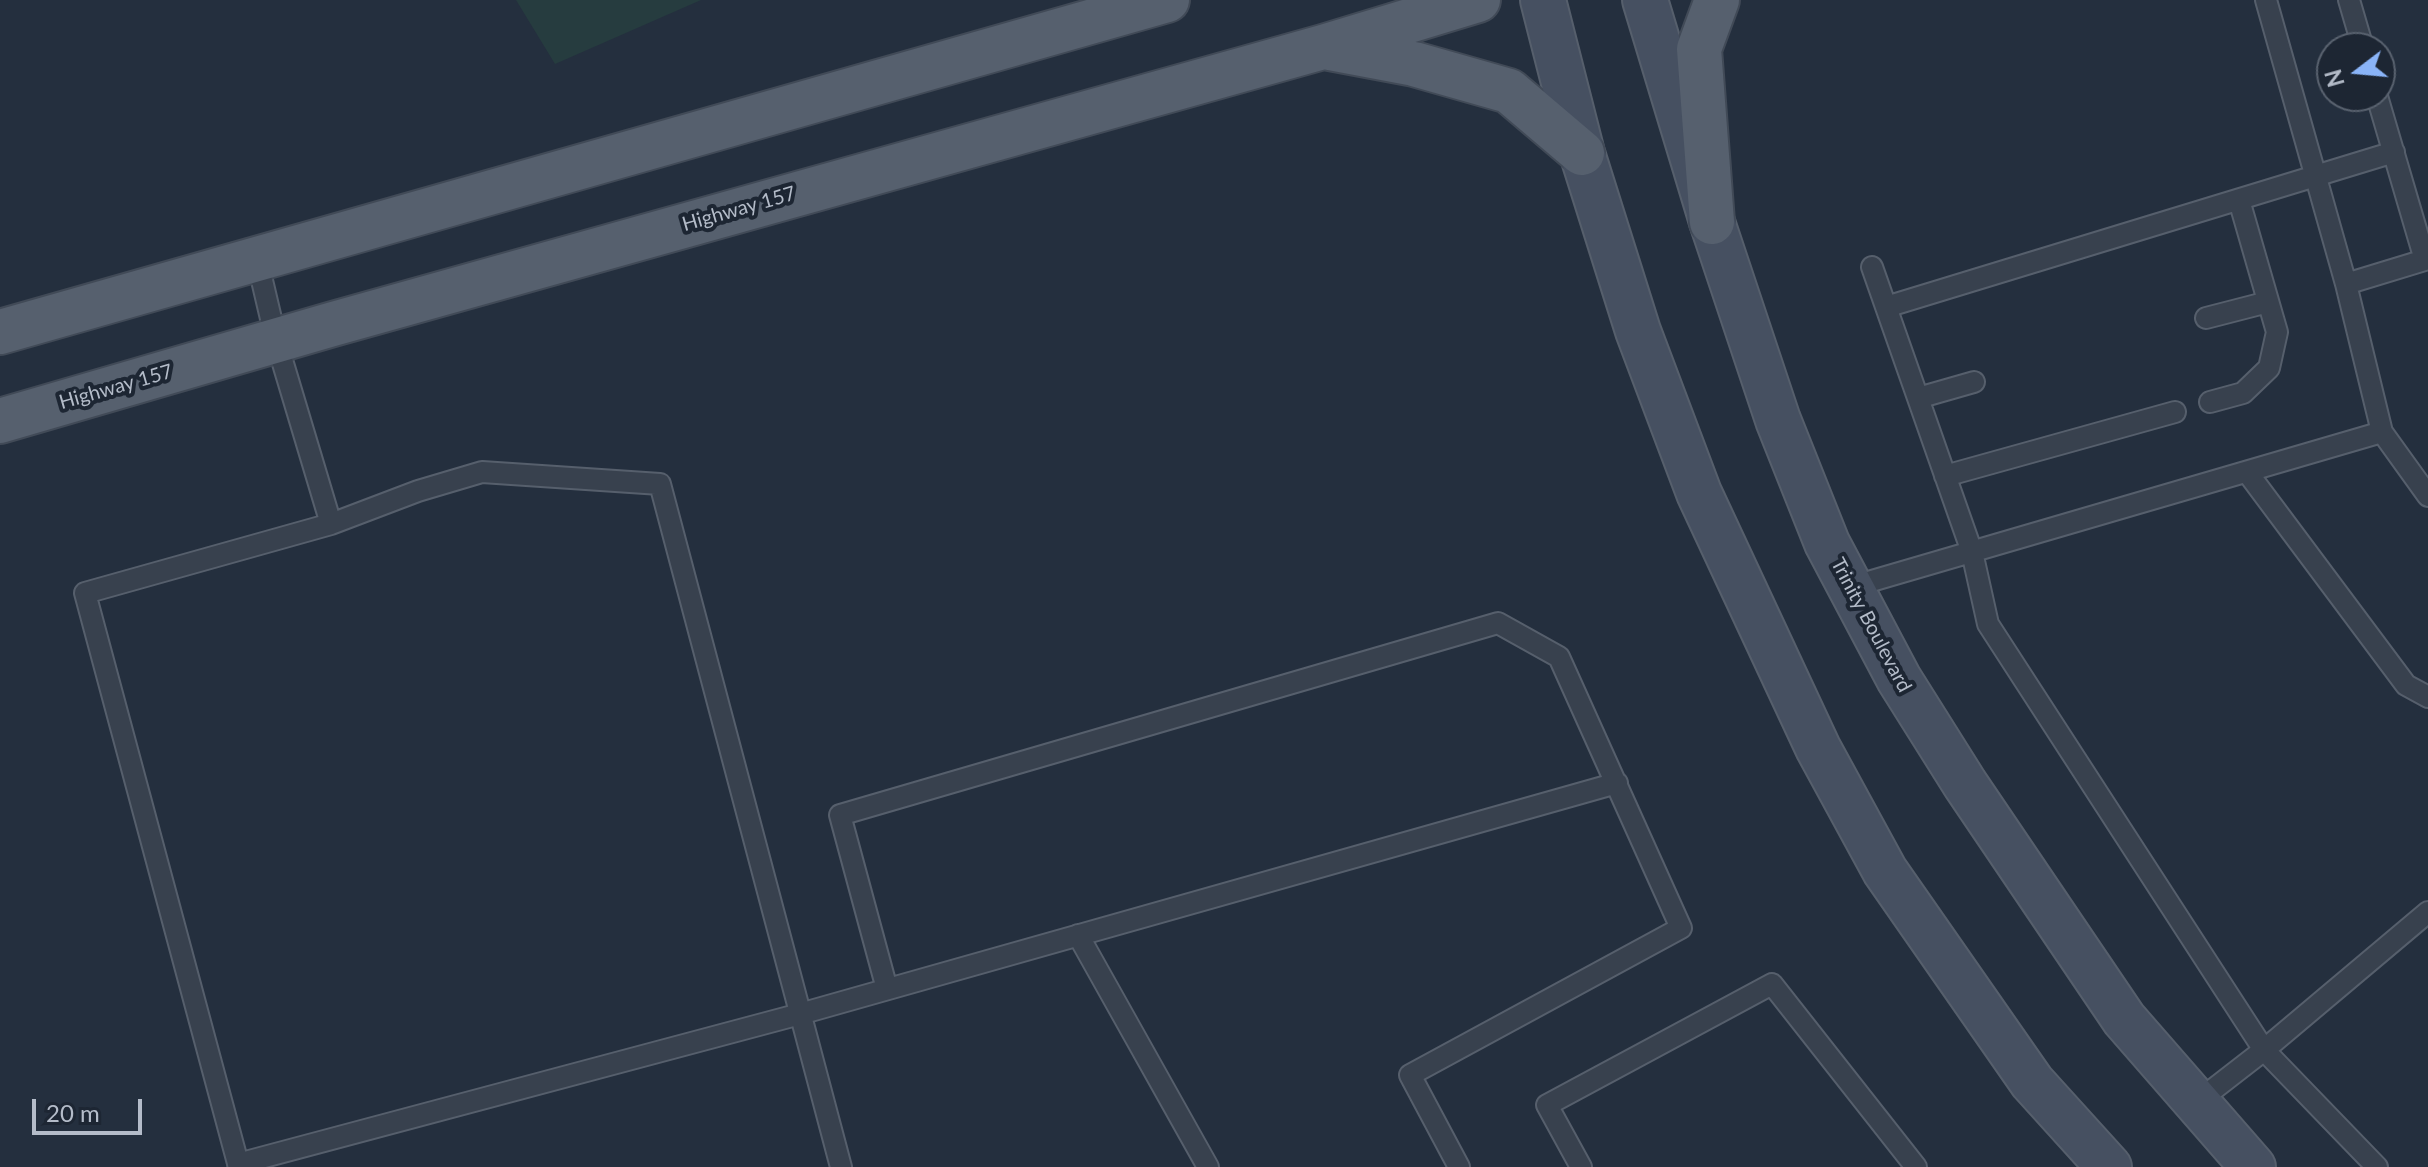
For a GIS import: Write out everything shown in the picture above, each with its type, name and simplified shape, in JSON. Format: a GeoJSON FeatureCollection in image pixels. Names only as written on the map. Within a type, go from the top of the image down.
{"type":"FeatureCollection","features":[{"type":"Feature","properties":{"kind":"main road"},"geometry":{"type":"LineString","coordinates":[[0,332],[1167,0]]}},
{"type":"Feature","properties":{"kind":"main road","name":"Highway 157"},"geometry":{"type":"LineString","coordinates":[[0,421],[955,148],[1323,47],[1478,0]]}},
{"type":"Feature","properties":{"kind":"main road"},"geometry":{"type":"LineString","coordinates":[[1543,0],[1582,153],[1638,331],[1699,493],[1818,748],[1894,884],[2032,1082],[2109,1167]]}},
{"type":"Feature","properties":{"kind":"main road","name":"Trinity Boulevard"},"geometry":{"type":"LineString","coordinates":[[1645,0],[1712,222],[1778,420],[1827,543],[1899,679],[1965,784],[2124,1019],[2253,1167]]}},
{"type":"Feature","properties":{"kind":"main road"},"geometry":{"type":"LineString","coordinates":[[1712,222],[1699,49],[1717,0]]}},
{"type":"Feature","properties":{"kind":"main road"},"geometry":{"type":"LineString","coordinates":[[1323,47],[1414,64],[1509,91],[1582,153]]}},
{"type":"Feature","properties":{"kind":"lane"},"geometry":{"type":"LineString","coordinates":[[2266,0],[2317,176],[2382,432],[2428,496]]}},
{"type":"Feature","properties":{"kind":"lane"},"geometry":{"type":"LineString","coordinates":[[2349,0],[2358,32]]}},
{"type":"Feature","properties":{"kind":"lane"},"geometry":{"type":"LineString","coordinates":[[2346,284],[2427,260],[2382,112]]}},
{"type":"Feature","properties":{"kind":"lane"},"geometry":{"type":"LineString","coordinates":[[1886,307],[2394,152]]}},
{"type":"Feature","properties":{"kind":"lane"},"geometry":{"type":"LineString","coordinates":[[2210,402],[2243,393],[2269,368],[2277,332],[2239,200]]}},
{"type":"Feature","properties":{"kind":"lane"},"geometry":{"type":"LineString","coordinates":[[257,259],[276,340],[331,524]]}},
{"type":"Feature","properties":{"kind":"lane"},"geometry":{"type":"LineString","coordinates":[[1872,267],[1972,552],[1988,624],[2264,1050],[2377,1167]]}},
{"type":"Feature","properties":{"kind":"lane"},"geometry":{"type":"LineString","coordinates":[[2206,318],[2268,302]]}},
{"type":"Feature","properties":{"kind":"lane"},"geometry":{"type":"LineString","coordinates":[[1918,398],[1974,382]]}},
{"type":"Feature","properties":{"kind":"lane"},"geometry":{"type":"LineString","coordinates":[[1945,476],[2175,412]]}},
{"type":"Feature","properties":{"kind":"lane"},"geometry":{"type":"LineString","coordinates":[[1851,587],[2382,432]]}},
{"type":"Feature","properties":{"kind":"lane"},"geometry":{"type":"LineString","coordinates":[[841,1167],[800,1014],[660,484],[482,472],[418,491],[331,524],[85,593],[239,1166],[800,1014],[1617,783]]}},
{"type":"Feature","properties":{"kind":"lane"},"geometry":{"type":"LineString","coordinates":[[2247,472],[2406,685],[2428,697]]}},
{"type":"Feature","properties":{"kind":"lane"},"geometry":{"type":"LineString","coordinates":[[887,989],[840,815],[1498,623],[1559,657],[1681,928],[1410,1075],[1459,1167]]}},
{"type":"Feature","properties":{"kind":"lane"},"geometry":{"type":"LineString","coordinates":[[2197,1102],[2264,1050],[2428,912]]}},
{"type":"Feature","properties":{"kind":"lane"},"geometry":{"type":"LineString","coordinates":[[1078,935],[1208,1167]]}},
{"type":"Feature","properties":{"kind":"lane"},"geometry":{"type":"LineString","coordinates":[[1581,1167],[1547,1105],[1772,984],[1916,1167]]}},
{"type":"Feature","properties":{"kind":"green space"},"geometry":{"type":"Polygon","coordinates":[[[516,0],[701,0],[555,64],[516,0]]]}}]}
